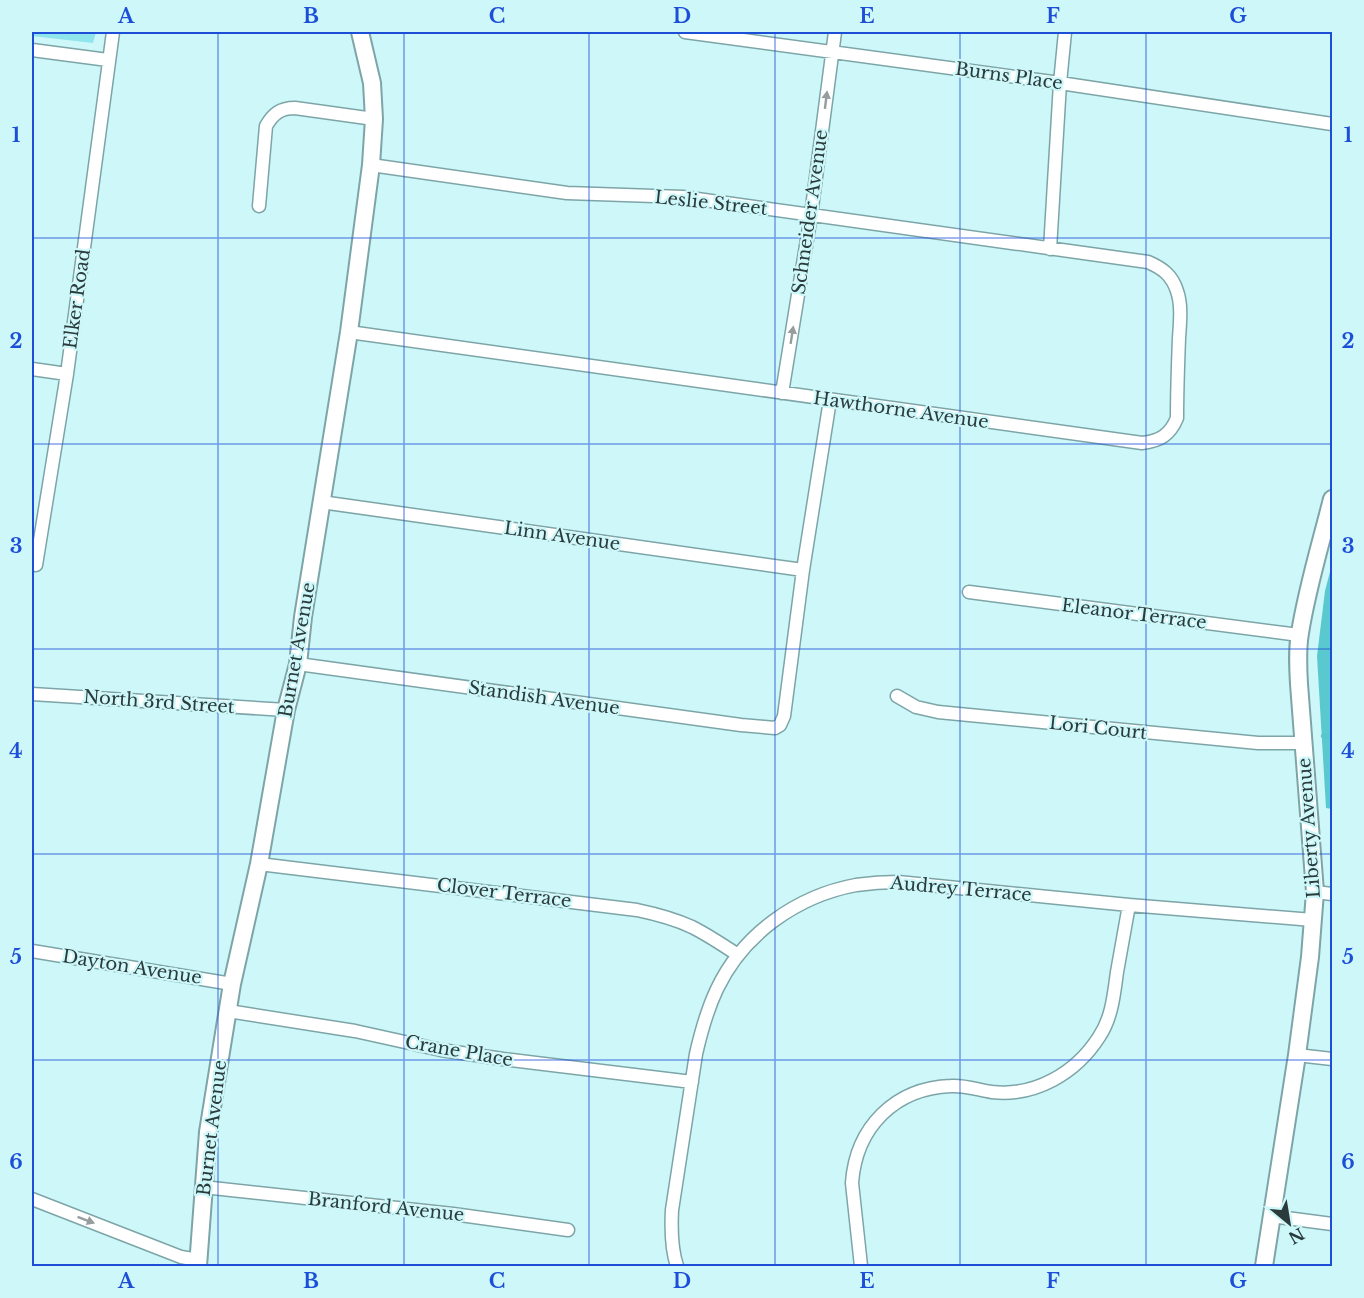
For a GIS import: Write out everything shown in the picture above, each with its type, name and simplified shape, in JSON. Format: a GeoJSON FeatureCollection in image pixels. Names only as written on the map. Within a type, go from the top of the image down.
{"type":"FeatureCollection","features":[{"type":"Feature","properties":{"kind":"street","name":"Elker Road"},"geometry":{"type":"LineString","coordinates":[[36,565],[67,374],[113,32]]}},
{"type":"Feature","properties":{"kind":"street","name":"Burnet Avenue"},"geometry":{"type":"LineString","coordinates":[[198,1263],[208,1132],[232,984],[259,864],[286,710],[298,664],[303,617],[349,332],[371,165],[374,118],[372,83],[360,32]]}},
{"type":"Feature","properties":{"kind":"street","name":"Burns Place"},"geometry":{"type":"LineString","coordinates":[[685,32],[1060,83],[1332,124]]}},
{"type":"Feature","properties":{"kind":"street","name":"Schneider Avenue"},"geometry":{"type":"LineString","coordinates":[[782,393],[811,215],[835,32]]}},
{"type":"Feature","properties":{"kind":"street"},"geometry":{"type":"LineString","coordinates":[[1050,249],[1065,32]]}},
{"type":"Feature","properties":{"kind":"street"},"geometry":{"type":"LineString","coordinates":[[32,50],[108,60]]}},
{"type":"Feature","properties":{"kind":"street"},"geometry":{"type":"LineString","coordinates":[[259,206],[266,126],[272,115],[286,108],[295,108],[374,118]]}},
{"type":"Feature","properties":{"kind":"street","name":"Leslie Street"},"geometry":{"type":"LineString","coordinates":[[371,165],[567,193],[683,197],[1050,249]]}},
{"type":"Feature","properties":{"kind":"street","name":"Hawthorne Avenue"},"geometry":{"type":"LineString","coordinates":[[349,332],[1132,442],[1154,442],[1172,428],[1177,418],[1180,304],[1178,291],[1170,277],[1161,268],[1148,262],[1050,249]]}},
{"type":"Feature","properties":{"kind":"street"},"geometry":{"type":"LineString","coordinates":[[32,369],[67,374]]}},
{"type":"Feature","properties":{"kind":"street"},"geometry":{"type":"LineString","coordinates":[[803,570],[830,399]]}},
{"type":"Feature","properties":{"kind":"street","name":"Liberty Avenue"},"geometry":{"type":"LineString","coordinates":[[1264,1266],[1297,1055],[1310,957],[1315,892],[1299,684],[1299,635],[1332,499]]}},
{"type":"Feature","properties":{"kind":"street","name":"Linn Avenue"},"geometry":{"type":"LineString","coordinates":[[321,502],[803,570]]}},
{"type":"Feature","properties":{"kind":"street","name":"Standish Avenue"},"geometry":{"type":"LineString","coordinates":[[298,664],[775,728],[780,725],[784,716],[803,570]]}},
{"type":"Feature","properties":{"kind":"street","name":"Eleanor Terrace"},"geometry":{"type":"LineString","coordinates":[[969,592],[1299,635]]}},
{"type":"Feature","properties":{"kind":"street","name":"North 3rd Street"},"geometry":{"type":"LineString","coordinates":[[32,694],[286,710]]}},
{"type":"Feature","properties":{"kind":"street","name":"Lori Court"},"geometry":{"type":"LineString","coordinates":[[897,696],[916,707],[938,712],[1258,743],[1303,743]]}},
{"type":"Feature","properties":{"kind":"street","name":"Clover Terrace"},"geometry":{"type":"LineString","coordinates":[[259,864],[637,910],[690,926],[738,955]]}},
{"type":"Feature","properties":{"kind":"street","name":"Audrey Terrace"},"geometry":{"type":"LineString","coordinates":[[677,1266],[672,1248],[672,1210],[696,1054],[709,1008],[718,987],[738,955],[763,929],[798,906],[836,890],[898,882],[1129,905],[1313,920]]}},
{"type":"Feature","properties":{"kind":"street"},"geometry":{"type":"LineString","coordinates":[[1315,892],[1332,894]]}},
{"type":"Feature","properties":{"kind":"street"},"geometry":{"type":"LineString","coordinates":[[861,1266],[852,1171],[867,1132],[887,1109],[904,1097],[924,1089],[954,1086],[993,1092],[1016,1092],[1050,1082],[1069,1071],[1087,1055],[1100,1036],[1109,1015],[1129,905]]}},
{"type":"Feature","properties":{"kind":"street","name":"Dayton Avenue"},"geometry":{"type":"LineString","coordinates":[[32,951],[232,984]]}},
{"type":"Feature","properties":{"kind":"street","name":"Crane Place"},"geometry":{"type":"LineString","coordinates":[[228,1011],[355,1031],[462,1053],[692,1082]]}},
{"type":"Feature","properties":{"kind":"street"},"geometry":{"type":"LineString","coordinates":[[1297,1055],[1332,1059]]}},
{"type":"Feature","properties":{"kind":"street","name":"Branford Avenue"},"geometry":{"type":"LineString","coordinates":[[203,1187],[453,1214],[568,1230]]}},
{"type":"Feature","properties":{"kind":"street"},"geometry":{"type":"LineString","coordinates":[[32,1199],[198,1263]]}},
{"type":"Feature","properties":{"kind":"street"},"geometry":{"type":"LineString","coordinates":[[1271,1216],[1332,1224]]}},
{"type":"Feature","properties":{"kind":"shaded area"},"geometry":{"type":"Polygon","coordinates":[[[32,32],[96,32],[93,43],[32,36],[32,32]]]}},
{"type":"Feature","properties":{"kind":"shaded area"},"geometry":{"type":"Polygon","coordinates":[[[1332,564],[1332,809],[1326,808],[1317,656],[1325,591],[1332,564]]]}},
{"type":"Feature","properties":{"kind":"waterway"},"geometry":{"type":"LineString","coordinates":[[1323,736],[1332,736]]}}]}
